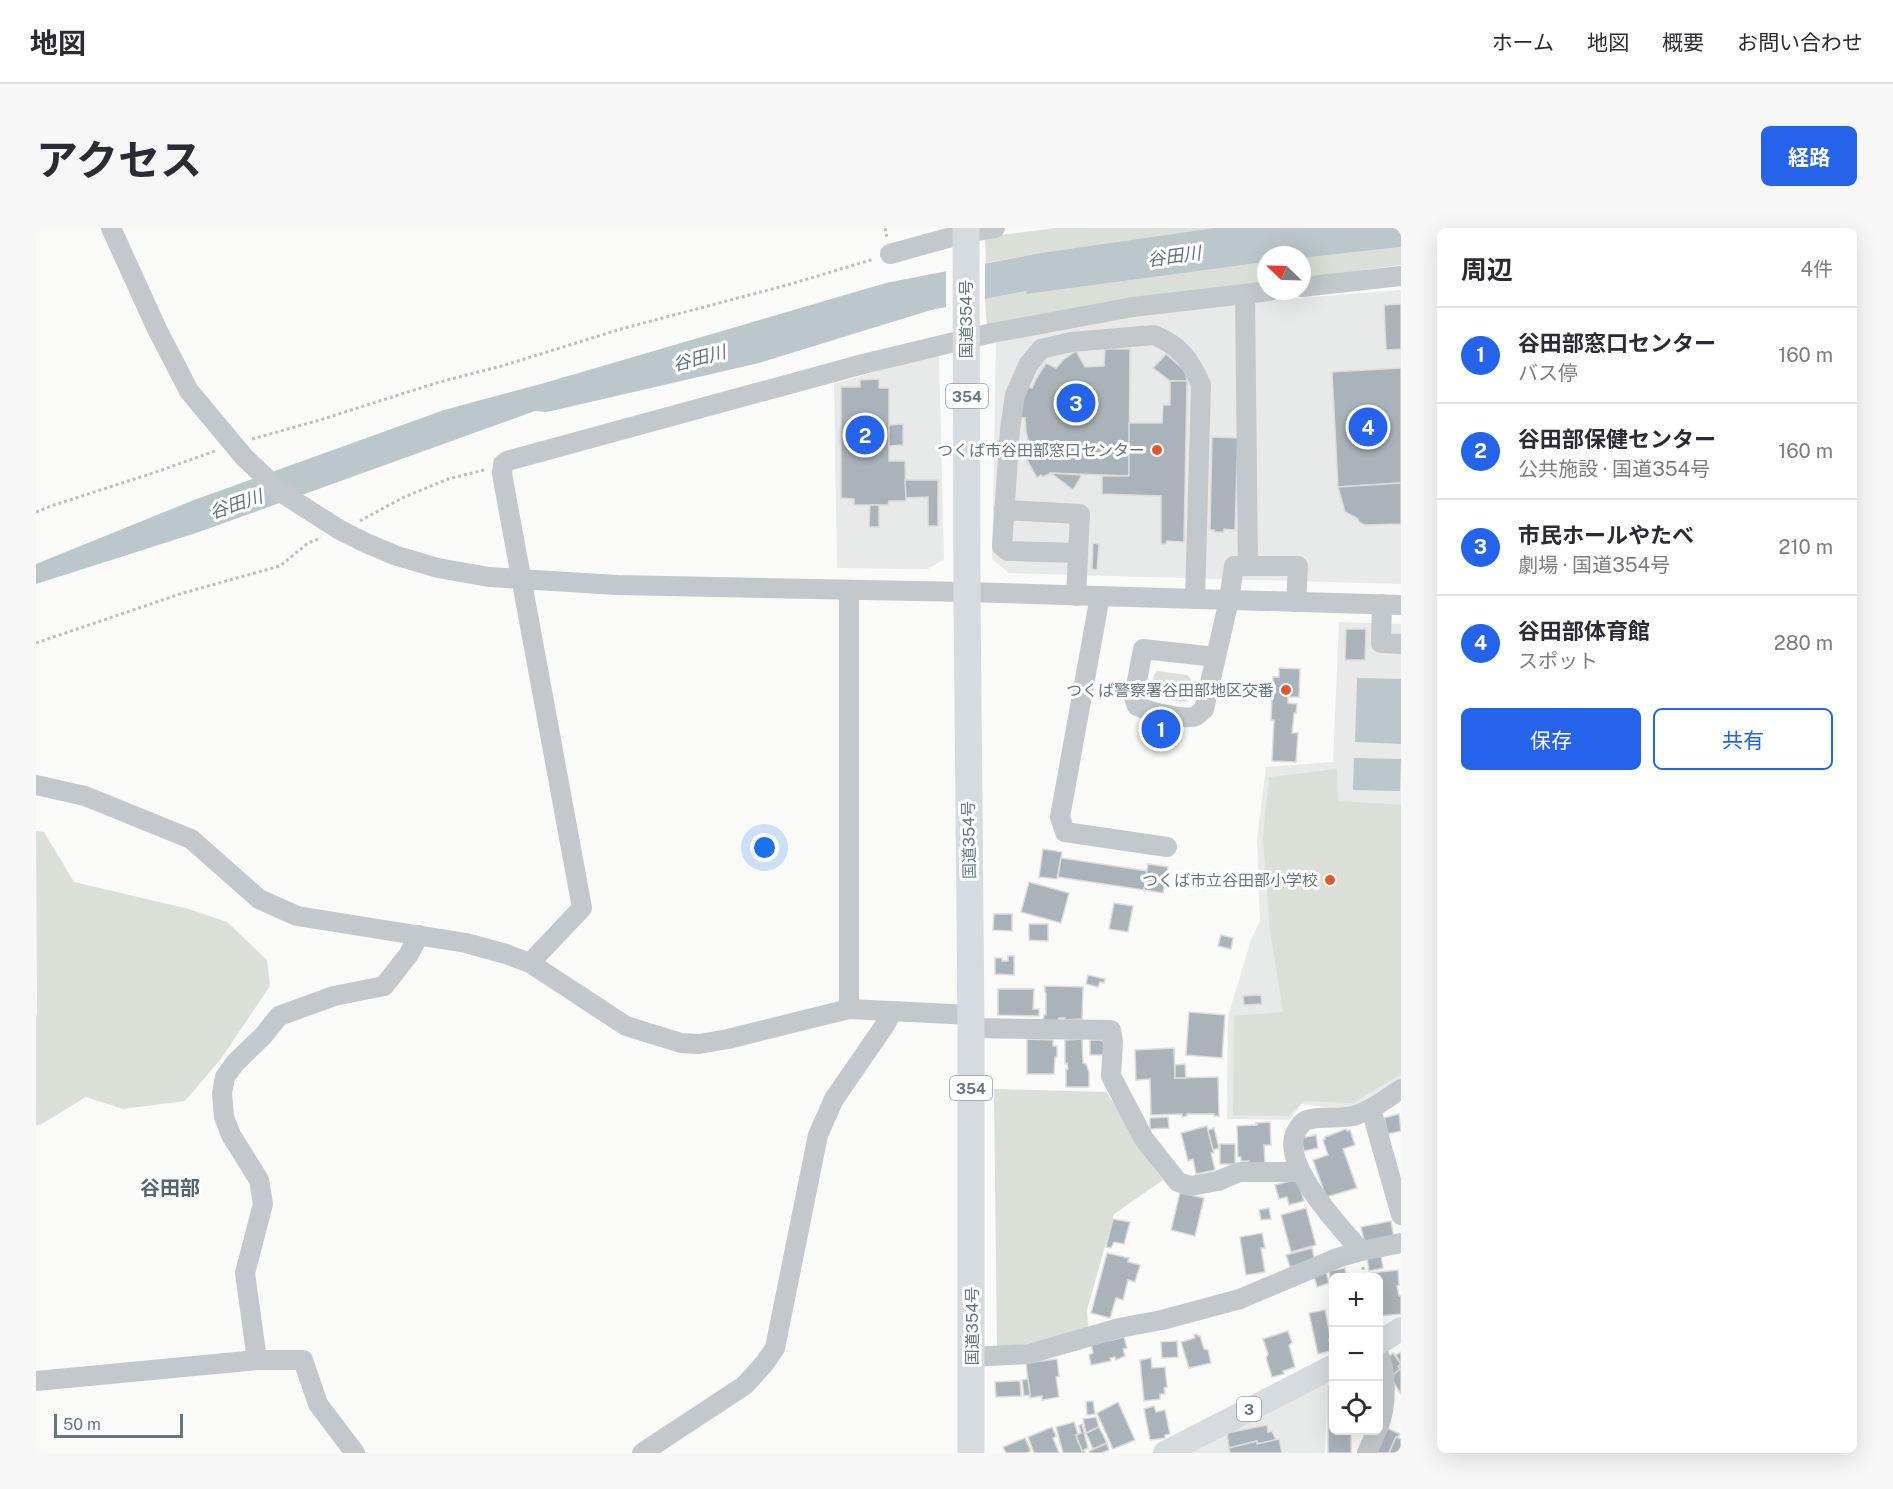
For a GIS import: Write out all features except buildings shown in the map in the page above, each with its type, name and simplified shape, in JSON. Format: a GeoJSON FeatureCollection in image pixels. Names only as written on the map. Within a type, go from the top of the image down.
{"type":"FeatureCollection","features":[{"type":"Feature","properties":{"kind":"highway","name":"国道354号"},"geometry":{"type":"LineString","coordinates":[[966,235],[971,1453]]}},
{"type":"Feature","properties":{"kind":"main road"},"geometry":{"type":"LineString","coordinates":[[1383,1340],[1401,1329]]}},
{"type":"Feature","properties":{"kind":"main road","name":"3"},"geometry":{"type":"LineString","coordinates":[[1165,1453],[1329,1369]]}},
{"type":"Feature","properties":{"kind":"street"},"geometry":{"type":"LineString","coordinates":[[111,228],[157,329],[189,391],[238,451],[282,493],[340,530],[397,556],[438,568],[489,577],[616,585],[1392,604],[1381,643],[1401,644]]}},
{"type":"Feature","properties":{"kind":"street"},"geometry":{"type":"LineString","coordinates":[[890,254],[995,228]]}},
{"type":"Feature","properties":{"kind":"street"},"geometry":{"type":"LineString","coordinates":[[1311,286],[1401,276]]}},
{"type":"Feature","properties":{"kind":"street"},"geometry":{"type":"LineString","coordinates":[[530,963],[582,908],[502,474],[503,464],[507,461],[967,334],[1018,328],[1133,307],[1257,293]]}},
{"type":"Feature","properties":{"kind":"street"},"geometry":{"type":"LineString","coordinates":[[1245,294],[1248,566]]}},
{"type":"Feature","properties":{"kind":"street"},"geometry":{"type":"LineString","coordinates":[[1078,553],[1008,551],[1002,546],[1010,429],[1015,394],[1028,365],[1041,349],[1071,342],[1154,335],[1179,349],[1192,364],[1201,385],[1195,599]]}},
{"type":"Feature","properties":{"kind":"street"},"geometry":{"type":"LineString","coordinates":[[1004,510],[1080,514],[1076,596]]}},
{"type":"Feature","properties":{"kind":"street"},"geometry":{"type":"LineString","coordinates":[[1215,657],[1143,650],[1134,697],[1137,705],[1147,710],[1189,717],[1197,715],[1204,709],[1229,600],[1234,566],[1298,566],[1296,602]]}},
{"type":"Feature","properties":{"kind":"street"},"geometry":{"type":"LineString","coordinates":[[849,590],[849,1009]]}},
{"type":"Feature","properties":{"kind":"street"},"geometry":{"type":"LineString","coordinates":[[1100,596],[1060,817],[1065,832],[1167,847]]}},
{"type":"Feature","properties":{"kind":"street"},"geometry":{"type":"LineString","coordinates":[[36,785],[85,796],[191,839],[258,899],[297,916],[419,935],[506,954],[530,963],[626,1026],[681,1043],[699,1044],[728,1039],[849,1009],[971,1021],[1111,1030],[1113,1042],[1111,1076],[1144,1139],[1178,1182],[1191,1186],[1203,1185],[1239,1172],[1300,1172]]}},
{"type":"Feature","properties":{"kind":"street"},"geometry":{"type":"LineString","coordinates":[[257,1360],[245,1273],[263,1204],[259,1180],[231,1135],[224,1118],[222,1094],[225,1077],[279,1016],[334,996],[384,986],[409,954],[419,935]]}},
{"type":"Feature","properties":{"kind":"street"},"geometry":{"type":"LineString","coordinates":[[642,1453],[745,1385],[775,1348],[818,1135],[834,1099],[892,1012]]}},
{"type":"Feature","properties":{"kind":"street"},"geometry":{"type":"LineString","coordinates":[[1361,1251],[1330,1217],[1300,1172],[1295,1157],[1294,1138],[1305,1121],[1353,1116],[1371,1109],[1401,1089]]}},
{"type":"Feature","properties":{"kind":"street"},"geometry":{"type":"LineString","coordinates":[[1371,1109],[1401,1215]]}},
{"type":"Feature","properties":{"kind":"street"},"geometry":{"type":"LineString","coordinates":[[972,1357],[1029,1354],[1119,1328],[1162,1320],[1240,1299],[1327,1262],[1361,1251],[1401,1243]]}},
{"type":"Feature","properties":{"kind":"street"},"geometry":{"type":"LineString","coordinates":[[36,1381],[257,1360],[303,1360],[318,1404],[355,1453]]}},
{"type":"Feature","properties":{"kind":"street"},"geometry":{"type":"LineString","coordinates":[[1383,1380],[1385,1391],[1383,1409]]}},
{"type":"Feature","properties":{"kind":"street"},"geometry":{"type":"LineString","coordinates":[[1367,1453],[1375,1435]]}},
{"type":"Feature","properties":{"kind":"path"},"geometry":{"type":"LineString","coordinates":[[36,512],[159,471],[238,451],[320,420],[436,383],[890,254]]}},
{"type":"Feature","properties":{"kind":"path"},"geometry":{"type":"LineString","coordinates":[[36,642],[183,593],[280,566],[308,543],[340,530],[402,498],[448,479],[503,464]]}},
{"type":"Feature","properties":{"kind":"shaded area"},"geometry":{"type":"Polygon","coordinates":[[[1055,228],[1214,228],[986,263],[985,237],[1055,228]]]}},
{"type":"Feature","properties":{"kind":"shaded area"},"geometry":{"type":"Polygon","coordinates":[[[1401,247],[1401,265],[1311,277],[1311,257],[1401,247]]]}},
{"type":"Feature","properties":{"kind":"shaded area"},"geometry":{"type":"Polygon","coordinates":[[[1257,263],[1257,283],[987,327],[985,299],[1027,291],[1027,294],[1257,263]]]}},
{"type":"Feature","properties":{"kind":"shaded area"},"geometry":{"type":"Polygon","coordinates":[[[1401,290],[1401,584],[1009,573],[992,559],[996,342],[1061,327],[1171,308],[1273,300],[1311,300],[1311,297],[1401,290]]]}},
{"type":"Feature","properties":{"kind":"shaded area"},"geometry":{"type":"Polygon","coordinates":[[[939,356],[944,559],[928,569],[837,568],[834,384],[911,361],[939,356]]]}},
{"type":"Feature","properties":{"kind":"shaded area","name":"つくば市立谷田部小学校"},"geometry":{"type":"Polygon","coordinates":[[[1339,622],[1401,624],[1401,1080],[1355,1108],[1302,1104],[1289,1120],[1227,1119],[1228,1016],[1251,940],[1260,921],[1257,839],[1266,767],[1333,762],[1339,622]]]}},
{"type":"Feature","properties":{"kind":"shaded area"},"geometry":{"type":"Polygon","coordinates":[[[1157,671],[1187,675],[1191,679],[1187,701],[1153,697],[1150,694],[1157,671]]]}},
{"type":"Feature","properties":{"kind":"shaded area","name":"つくば市立谷田部小学校"},"geometry":{"type":"Polygon","coordinates":[[[1337,769],[1338,801],[1401,805],[1401,1074],[1353,1103],[1304,1101],[1288,1116],[1233,1115],[1234,1016],[1283,1012],[1270,930],[1263,839],[1269,777],[1337,769]]]}},
{"type":"Feature","properties":{"kind":"shaded area"},"geometry":{"type":"Polygon","coordinates":[[[36,831],[44,832],[74,882],[189,909],[227,922],[267,960],[270,986],[220,1060],[185,1101],[123,1109],[86,1097],[40,1125],[36,1125],[36,831]]]}},
{"type":"Feature","properties":{"kind":"shaded area"},"geometry":{"type":"Polygon","coordinates":[[[994,1089],[1106,1092],[1163,1180],[1114,1214],[1087,1310],[1088,1327],[1055,1338],[1021,1345],[997,1346],[994,1089]]]}},
{"type":"Feature","properties":{"kind":"shaded area"},"geometry":{"type":"Polygon","coordinates":[[[1328,1380],[1325,1453],[1186,1453],[1328,1380]]]}},
{"type":"Feature","properties":{"kind":"water","name":"谷田川"},"geometry":{"type":"Polygon","coordinates":[[[1214,228],[1401,228],[1401,247],[1311,257],[1311,246],[1257,246],[1257,263],[1027,294],[1026,291],[931,310],[759,363],[547,412],[535,411],[199,532],[36,584],[36,564],[194,500],[444,410],[886,283],[1040,253],[1214,228]]]}},
{"type":"Feature","properties":{"kind":"water"},"geometry":{"type":"Polygon","coordinates":[[[1357,678],[1401,679],[1401,744],[1355,742],[1357,678]]]}},
{"type":"Feature","properties":{"kind":"water"},"geometry":{"type":"Polygon","coordinates":[[[1354,758],[1401,759],[1400,791],[1353,790],[1354,758]]]}},
{"type":"Feature","properties":{"kind":"pier"},"geometry":{"type":"Polygon","coordinates":[[[985,261],[985,302],[946,310],[946,268],[985,261]]]}},
{"type":"Feature","properties":{"kind":"place","name":"市民ホールやたべ"},"geometry":{"type":"Point","coordinates":[1076,403]}},
{"type":"Feature","properties":{"kind":"place","name":"谷田部体育館"},"geometry":{"type":"Point","coordinates":[1368,427]}},
{"type":"Feature","properties":{"kind":"place","name":"谷田部保健センター"},"geometry":{"type":"Point","coordinates":[865,435]}},
{"type":"Feature","properties":{"kind":"place","name":"つくば市谷田部窓口センター"},"geometry":{"type":"Point","coordinates":[1157,450]}},
{"type":"Feature","properties":{"kind":"place","name":"つくば警察署谷田部地区交番"},"geometry":{"type":"Point","coordinates":[1286,690]}},
{"type":"Feature","properties":{"kind":"place","name":"谷田部窓口センター"},"geometry":{"type":"Point","coordinates":[1161,729]}},
{"type":"Feature","properties":{"kind":"place","name":"つくば市立谷田部小学校"},"geometry":{"type":"Point","coordinates":[1330,880]}},
{"type":"Feature","properties":{"kind":"district","name":"谷田部"},"geometry":{"type":"Point","coordinates":[170,1188]}}]}
